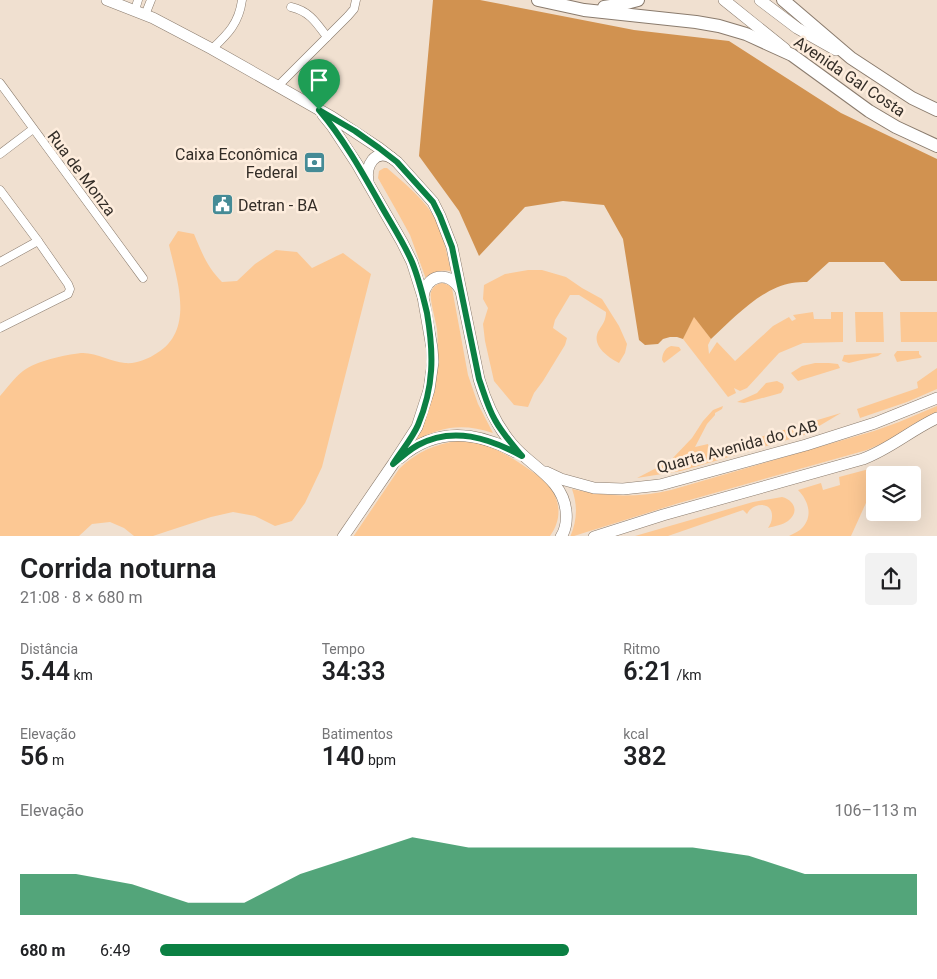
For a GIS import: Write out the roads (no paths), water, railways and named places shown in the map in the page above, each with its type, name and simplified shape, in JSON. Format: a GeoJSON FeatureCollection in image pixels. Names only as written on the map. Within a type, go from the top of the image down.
{"type":"FeatureCollection","features":[{"type":"Feature","properties":{"kind":"main road"},"geometry":{"type":"LineString","coordinates":[[107,0],[139,8],[355,131],[397,162],[437,209],[449,236],[479,379],[495,420],[522,456]]}},
{"type":"Feature","properties":{"kind":"main road","name":"Avenida Gal Costa"},"geometry":{"type":"LineString","coordinates":[[538,0],[584,10],[696,22],[746,34],[792,55],[869,111],[896,127],[937,146]]}},
{"type":"Feature","properties":{"kind":"main road"},"geometry":{"type":"LineString","coordinates":[[584,10],[638,0]]}},
{"type":"Feature","properties":{"kind":"main road"},"geometry":{"type":"LineString","coordinates":[[724,0],[792,55]]}},
{"type":"Feature","properties":{"kind":"main road"},"geometry":{"type":"LineString","coordinates":[[760,0],[797,28],[851,58]]}},
{"type":"Feature","properties":{"kind":"main road","name":"Avenida Gal Costa"},"geometry":{"type":"LineString","coordinates":[[784,0],[851,58],[912,98],[937,110]]}},
{"type":"Feature","properties":{"kind":"main road"},"geometry":{"type":"LineString","coordinates":[[319,110],[352,155],[402,242],[412,262],[424,297]]}},
{"type":"Feature","properties":{"kind":"main road"},"geometry":{"type":"LineString","coordinates":[[369,185],[367,171],[371,161],[381,155],[397,162]]}},
{"type":"Feature","properties":{"kind":"main road"},"geometry":{"type":"LineString","coordinates":[[342,536],[417,427],[429,390],[431,376],[432,348],[424,290],[433,279],[440,277],[454,281],[462,293]]}},
{"type":"Feature","properties":{"kind":"main road","name":"Quarta Avenida do CAB"},"geometry":{"type":"LineString","coordinates":[[542,471],[594,488],[624,489],[660,485],[806,446],[876,423],[937,398]]}},
{"type":"Feature","properties":{"kind":"main road"},"geometry":{"type":"LineString","coordinates":[[594,536],[863,459],[877,453],[937,418]]}},
{"type":"Feature","properties":{"kind":"main road"},"geometry":{"type":"LineString","coordinates":[[393,464],[418,445],[429,440],[450,436],[473,436],[503,445],[542,471],[559,488],[566,506],[567,518],[561,536]]}},
{"type":"Feature","properties":{"kind":"street"},"geometry":{"type":"LineString","coordinates":[[139,8],[151,0]]}},
{"type":"Feature","properties":{"kind":"street"},"geometry":{"type":"LineString","coordinates":[[212,49],[234,26],[242,0]]}},
{"type":"Feature","properties":{"kind":"street"},"geometry":{"type":"LineString","coordinates":[[277,87],[354,10],[356,0]]}},
{"type":"Feature","properties":{"kind":"street"},"geometry":{"type":"LineString","coordinates":[[291,7],[299,9],[310,16],[327,37]]}},
{"type":"Feature","properties":{"kind":"street","name":"Rua de Monza"},"geometry":{"type":"LineString","coordinates":[[0,84],[144,278]]}},
{"type":"Feature","properties":{"kind":"street"},"geometry":{"type":"LineString","coordinates":[[0,154],[33,129]]}},
{"type":"Feature","properties":{"kind":"street"},"geometry":{"type":"LineString","coordinates":[[0,190],[69,286],[68,294],[0,328]]}},
{"type":"Feature","properties":{"kind":"street"},"geometry":{"type":"LineString","coordinates":[[0,262],[38,241]]}},
{"type":"Feature","properties":{"kind":"place","name":"Caixa Econômica Federal"},"geometry":{"type":"Point","coordinates":[314,163]}},
{"type":"Feature","properties":{"kind":"place","name":"Detran - BA"},"geometry":{"type":"Point","coordinates":[222,205]}}]}
